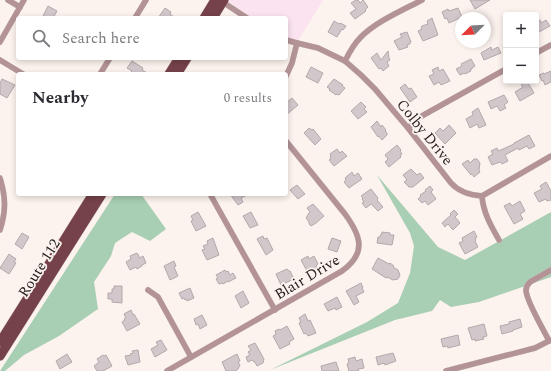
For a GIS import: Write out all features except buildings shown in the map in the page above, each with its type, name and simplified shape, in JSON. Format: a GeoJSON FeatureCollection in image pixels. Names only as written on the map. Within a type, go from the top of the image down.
{"type":"FeatureCollection","features":[{"type":"Feature","properties":{"kind":"main road"},"geometry":{"type":"LineString","coordinates":[[206,16],[220,1]]}},
{"type":"Feature","properties":{"kind":"main road"},"geometry":{"type":"LineString","coordinates":[[214,16],[220,1]]}},
{"type":"Feature","properties":{"kind":"main road"},"geometry":{"type":"LineString","coordinates":[[170,72],[178,60]]}},
{"type":"Feature","properties":{"kind":"main road"},"geometry":{"type":"LineString","coordinates":[[178,72],[186,60]]}},
{"type":"Feature","properties":{"kind":"main road","name":"Route 112"},"geometry":{"type":"LineString","coordinates":[[0,342],[93,196]]}},
{"type":"Feature","properties":{"kind":"main road","name":"Route 112"},"geometry":{"type":"LineString","coordinates":[[0,356],[101,196]]}},
{"type":"Feature","properties":{"kind":"street"},"geometry":{"type":"LineString","coordinates":[[8,0],[20,7]]}},
{"type":"Feature","properties":{"kind":"street"},"geometry":{"type":"LineString","coordinates":[[0,42],[24,0]]}},
{"type":"Feature","properties":{"kind":"street"},"geometry":{"type":"LineString","coordinates":[[136,16],[146,0]]}},
{"type":"Feature","properties":{"kind":"street"},"geometry":{"type":"LineString","coordinates":[[345,61],[351,49],[371,28],[422,0]]}},
{"type":"Feature","properties":{"kind":"street"},"geometry":{"type":"LineString","coordinates":[[220,1],[245,16]]}},
{"type":"Feature","properties":{"kind":"street","name":"Colby Drive"},"geometry":{"type":"LineString","coordinates":[[288,41],[318,48],[345,61],[361,75],[408,128],[456,189],[482,196]]}},
{"type":"Feature","properties":{"kind":"street"},"geometry":{"type":"LineString","coordinates":[[288,72],[292,63],[297,43]]}},
{"type":"Feature","properties":{"kind":"street"},"geometry":{"type":"LineString","coordinates":[[539,51],[551,45]]}},
{"type":"Feature","properties":{"kind":"street"},"geometry":{"type":"LineString","coordinates":[[0,60],[20,72]]}},
{"type":"Feature","properties":{"kind":"street"},"geometry":{"type":"LineString","coordinates":[[101,72],[109,60]]}},
{"type":"Feature","properties":{"kind":"street"},"geometry":{"type":"LineString","coordinates":[[408,128],[420,117],[503,71]]}},
{"type":"Feature","properties":{"kind":"street","name":"Blair Drive"},"geometry":{"type":"LineString","coordinates":[[166,371],[342,272],[351,265],[355,258],[359,245],[357,235],[352,224],[288,143]]}},
{"type":"Feature","properties":{"kind":"street"},"geometry":{"type":"LineString","coordinates":[[499,240],[482,203],[482,196],[551,156]]}},
{"type":"Feature","properties":{"kind":"street"},"geometry":{"type":"LineString","coordinates":[[0,178],[4,189],[5,210],[0,230]]}},
{"type":"Feature","properties":{"kind":"street"},"geometry":{"type":"LineString","coordinates":[[211,196],[275,310]]}},
{"type":"Feature","properties":{"kind":"street"},"geometry":{"type":"LineString","coordinates":[[448,371],[536,348],[550,340],[528,299],[526,290],[527,285],[530,282],[551,270]]}},
{"type":"Feature","properties":{"kind":"street"},"geometry":{"type":"LineString","coordinates":[[148,290],[158,297],[191,357]]}},
{"type":"Feature","properties":{"kind":"shaded area"},"geometry":{"type":"Polygon","coordinates":[[[224,0],[323,0],[297,43],[288,38],[288,16],[248,16],[223,2],[224,0]]]}},
{"type":"Feature","properties":{"kind":"green space"},"geometry":{"type":"Polygon","coordinates":[[[377,175],[438,247],[465,260],[551,212],[551,277],[479,302],[451,307],[440,300],[432,311],[395,320],[270,370],[367,322],[398,303],[410,273],[414,246],[410,233],[377,175]]]}},
{"type":"Feature","properties":{"kind":"green space"},"geometry":{"type":"Polygon","coordinates":[[[114,196],[142,196],[166,229],[150,241],[132,232],[115,243],[111,256],[94,282],[98,309],[59,336],[24,355],[5,371],[0,371],[114,196]]]}}]}
